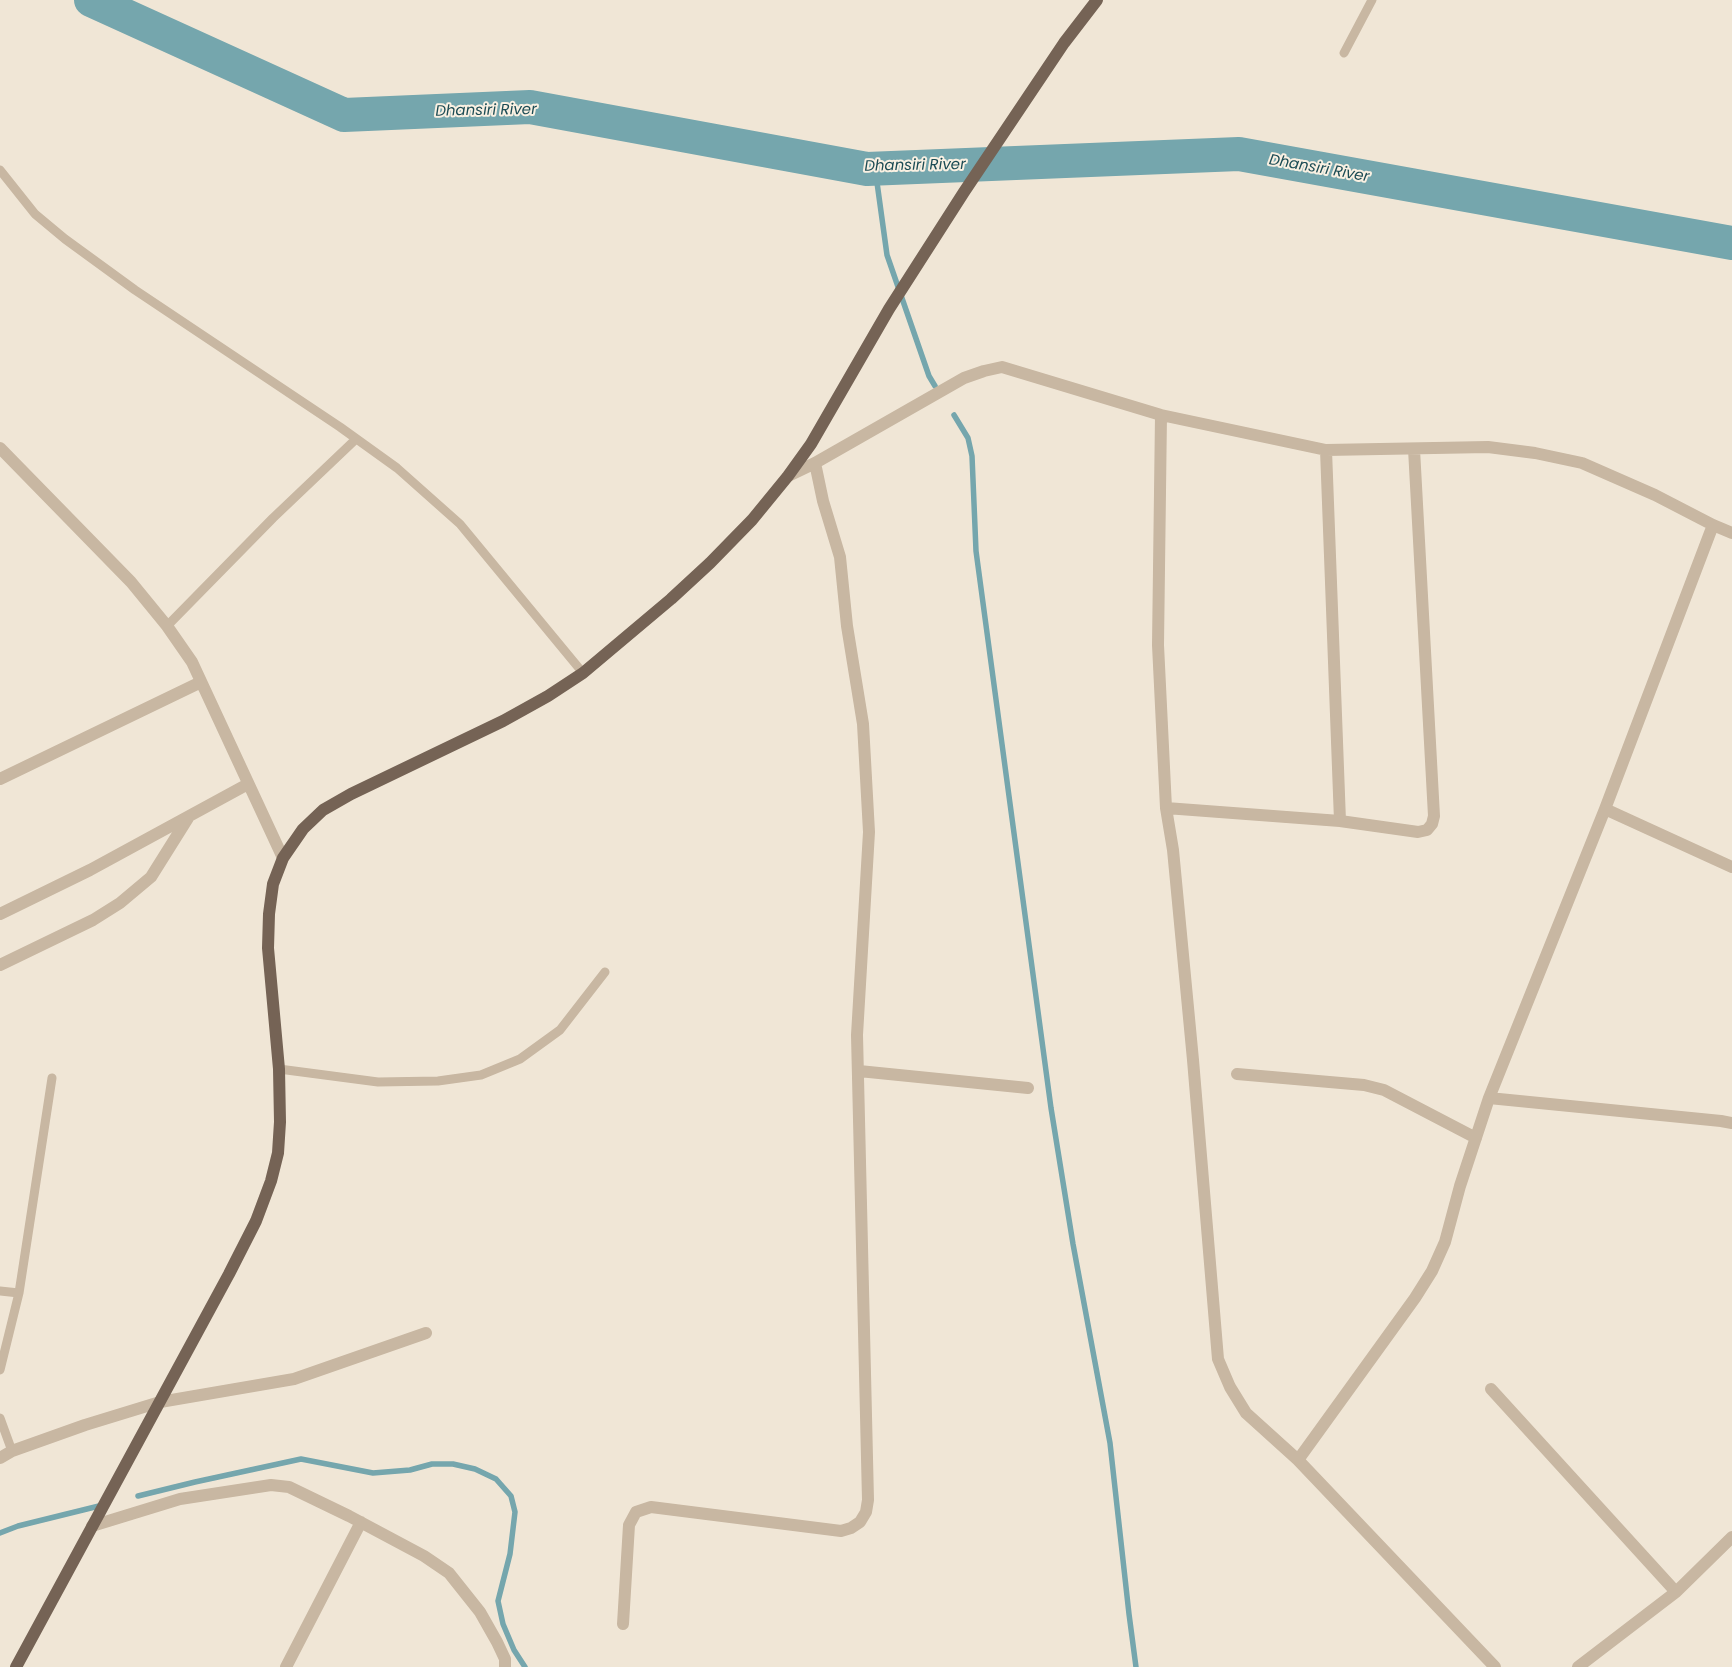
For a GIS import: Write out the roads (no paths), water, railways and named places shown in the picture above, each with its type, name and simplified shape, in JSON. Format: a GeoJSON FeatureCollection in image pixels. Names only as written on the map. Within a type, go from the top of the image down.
{"type":"FeatureCollection","features":[{"type":"Feature","properties":{"kind":"main road"},"geometry":{"type":"LineString","coordinates":[[16,1667],[229,1274],[256,1221],[271,1181],[278,1152],[280,1122],[279,1069],[268,948],[268,914],[273,884],[283,858],[303,829],[324,810],[351,794],[503,720],[548,696],[583,673],[664,605],[710,563],[752,520],[788,476],[810,444],[890,309],[964,192],[1064,44],[1097,0]]}},
{"type":"Feature","properties":{"kind":"street"},"geometry":{"type":"LineString","coordinates":[[788,476],[964,378],[1002,367],[1161,415],[1326,450],[1488,447],[1535,453],[1582,463],[1655,495],[1732,533]]}},
{"type":"Feature","properties":{"kind":"street"},"geometry":{"type":"LineString","coordinates":[[1161,415],[1158,645],[1166,808],[1173,850],[1192,1050],[1218,1359],[1230,1387],[1246,1413],[1298,1460],[1495,1667]]}},
{"type":"Feature","properties":{"kind":"street"},"geometry":{"type":"LineString","coordinates":[[0,448],[131,582],[192,662],[283,858]]}},
{"type":"Feature","properties":{"kind":"street"},"geometry":{"type":"LineString","coordinates":[[1166,808],[1340,821],[1418,832],[1427,830],[1432,824],[1434,816],[1414,449]]}},
{"type":"Feature","properties":{"kind":"street"},"geometry":{"type":"LineString","coordinates":[[1326,450],[1340,821]]}},
{"type":"Feature","properties":{"kind":"street"},"geometry":{"type":"LineString","coordinates":[[623,1624],[629,1525],[636,1512],[652,1506],[841,1531],[851,1528],[860,1522],[866,1512],[868,1500],[857,1035],[869,832],[863,724],[840,557],[814,463]]}},
{"type":"Feature","properties":{"kind":"street"},"geometry":{"type":"LineString","coordinates":[[1298,1460],[1432,1271],[1445,1242],[1460,1186],[1489,1098],[1605,808],[1713,525]]}},
{"type":"Feature","properties":{"kind":"street"},"geometry":{"type":"LineString","coordinates":[[0,779],[201,682]]}},
{"type":"Feature","properties":{"kind":"street"},"geometry":{"type":"LineString","coordinates":[[0,914],[90,870],[248,784]]}},
{"type":"Feature","properties":{"kind":"street"},"geometry":{"type":"LineString","coordinates":[[1605,808],[1732,867]]}},
{"type":"Feature","properties":{"kind":"street"},"geometry":{"type":"LineString","coordinates":[[0,965],[93,920],[120,903],[151,877],[189,816]]}},
{"type":"Feature","properties":{"kind":"street"},"geometry":{"type":"LineString","coordinates":[[859,1071],[1028,1088]]}},
{"type":"Feature","properties":{"kind":"street"},"geometry":{"type":"LineString","coordinates":[[1237,1074],[1364,1085],[1384,1090],[1476,1138]]}},
{"type":"Feature","properties":{"kind":"street"},"geometry":{"type":"LineString","coordinates":[[1489,1098],[1732,1123]]}},
{"type":"Feature","properties":{"kind":"street"},"geometry":{"type":"LineString","coordinates":[[0,1458],[12,1451],[85,1425],[160,1402],[294,1379],[426,1333]]}},
{"type":"Feature","properties":{"kind":"street"},"geometry":{"type":"LineString","coordinates":[[1491,1389],[1676,1592]]}},
{"type":"Feature","properties":{"kind":"street"},"geometry":{"type":"LineString","coordinates":[[92,1526],[180,1499],[271,1485],[289,1487],[361,1522],[424,1556],[449,1573],[480,1612],[505,1659],[505,1667]]}},
{"type":"Feature","properties":{"kind":"street"},"geometry":{"type":"LineString","coordinates":[[286,1667],[361,1522]]}},
{"type":"Feature","properties":{"kind":"street"},"geometry":{"type":"LineString","coordinates":[[1578,1667],[1676,1592],[1732,1537]]}},
{"type":"Feature","properties":{"kind":"lane"},"geometry":{"type":"LineString","coordinates":[[1344,53],[1372,0]]}},
{"type":"Feature","properties":{"kind":"lane"},"geometry":{"type":"LineString","coordinates":[[0,170],[18,196],[35,214],[65,239],[135,290],[396,468],[460,524],[583,673]]}},
{"type":"Feature","properties":{"kind":"lane"},"geometry":{"type":"LineString","coordinates":[[166,626],[273,518],[356,439]]}},
{"type":"Feature","properties":{"kind":"lane"},"geometry":{"type":"LineString","coordinates":[[279,1069],[378,1082],[438,1081],[481,1075],[520,1059],[560,1030],[605,972]]}},
{"type":"Feature","properties":{"kind":"lane"},"geometry":{"type":"LineString","coordinates":[[0,1370],[19,1292],[52,1078]]}},
{"type":"Feature","properties":{"kind":"lane"},"geometry":{"type":"LineString","coordinates":[[0,1291],[19,1292]]}},
{"type":"Feature","properties":{"kind":"lane"},"geometry":{"type":"LineString","coordinates":[[0,1418],[12,1451]]}},
{"type":"Feature","properties":{"kind":"waterway","name":"Dhansiri River"},"geometry":{"type":"LineString","coordinates":[[91,0],[344,115],[530,107],[867,169],[1239,154],[1732,243]]}},
{"type":"Feature","properties":{"kind":"waterway"},"geometry":{"type":"LineString","coordinates":[[875,168],[887,255],[929,376],[935,386]]}},
{"type":"Feature","properties":{"kind":"waterway"},"geometry":{"type":"LineString","coordinates":[[954,415],[968,438],[972,456],[976,551],[1051,1108],[1073,1244],[1110,1443],[1136,1667]]}},
{"type":"Feature","properties":{"kind":"waterway"},"geometry":{"type":"LineString","coordinates":[[138,1496],[301,1459],[373,1473],[410,1470],[432,1464],[453,1464],[475,1469],[496,1479],[511,1496],[515,1512],[510,1554],[498,1601],[503,1624],[514,1650],[525,1667]]}},
{"type":"Feature","properties":{"kind":"waterway"},"geometry":{"type":"LineString","coordinates":[[0,1533],[18,1526],[99,1506]]}}]}
